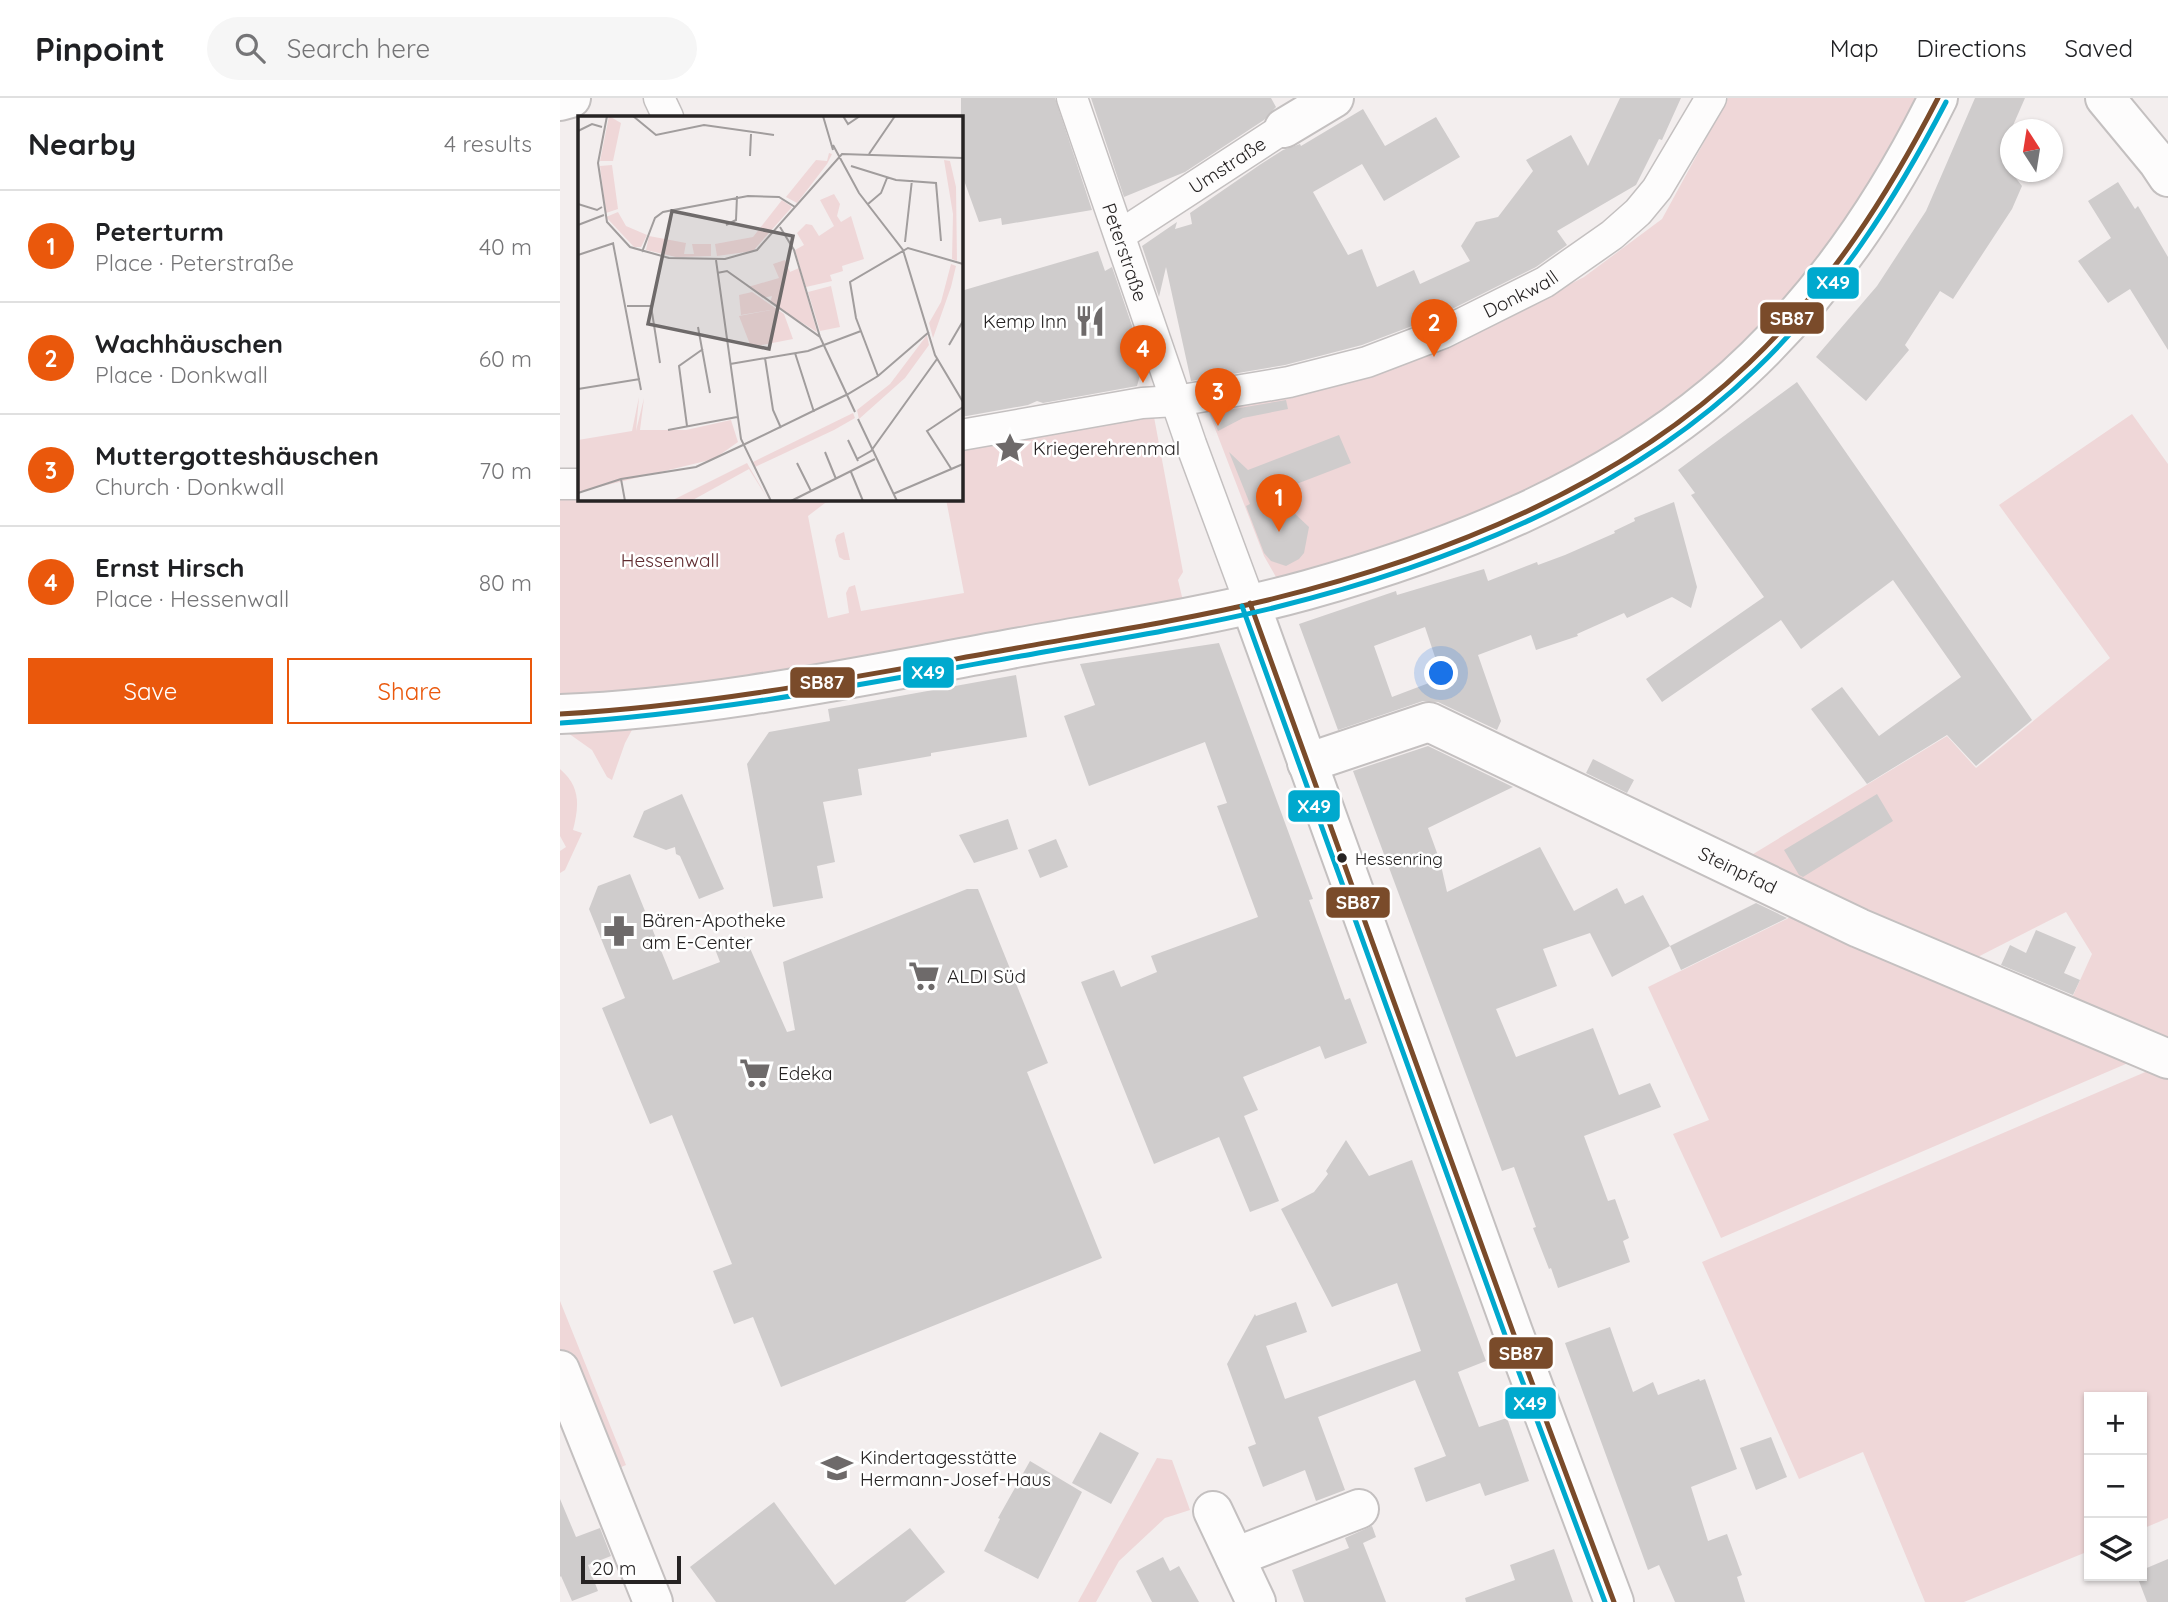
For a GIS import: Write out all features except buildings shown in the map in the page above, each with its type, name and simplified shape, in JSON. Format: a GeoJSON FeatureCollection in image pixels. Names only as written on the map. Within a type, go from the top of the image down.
{"type":"FeatureCollection","features":[{"type":"Feature","properties":{"kind":"main road"},"geometry":{"type":"LineString","coordinates":[[560,101],[571,98]]}},
{"type":"Feature","properties":{"kind":"main road","name":"Umstraße"},"geometry":{"type":"LineString","coordinates":[[1284,128],[1334,98]]}},
{"type":"Feature","properties":{"kind":"main road"},"geometry":{"type":"LineString","coordinates":[[560,714],[654,708],[746,696],[1198,615],[1306,590],[1490,527],[1556,497],[1640,449],[1714,395],[1750,362],[1809,300],[1839,262],[1900,169],[1938,98]]}},
{"type":"Feature","properties":{"kind":"main road"},"geometry":{"type":"LineString","coordinates":[[2105,98],[2168,177]]}},
{"type":"Feature","properties":{"kind":"main road"},"geometry":{"type":"LineString","coordinates":[[1250,603],[1513,1332],[1614,1602]]}},
{"type":"Feature","properties":{"kind":"main road","name":"Steinpfad"},"geometry":{"type":"LineString","coordinates":[[1307,763],[1429,722],[1859,928],[2168,1059]]}},
{"type":"Feature","properties":{"kind":"main road"},"geometry":{"type":"LineString","coordinates":[[560,1370],[653,1602]]}},
{"type":"Feature","properties":{"kind":"main road"},"geometry":{"type":"LineString","coordinates":[[1236,1557],[1359,1509]]}},
{"type":"Feature","properties":{"kind":"main road"},"geometry":{"type":"LineString","coordinates":[[1213,1511],[1256,1602]]}},
{"type":"Feature","properties":{"kind":"street"},"geometry":{"type":"LineString","coordinates":[[659,98],[668,116]]}},
{"type":"Feature","properties":{"kind":"street","name":"Peterstraße"},"geometry":{"type":"LineString","coordinates":[[1072,98],[1176,401],[1250,603]]}},
{"type":"Feature","properties":{"kind":"street","name":"Donkwall"},"geometry":{"type":"LineString","coordinates":[[1176,401],[1289,382],[1367,362],[1443,332],[1545,282],[1585,256],[1638,212],[1657,189],[1711,98]]}},
{"type":"Feature","properties":{"kind":"street","name":"Umstraße"},"geometry":{"type":"LineString","coordinates":[[1120,235],[1284,128]]}},
{"type":"Feature","properties":{"kind":"street"},"geometry":{"type":"LineString","coordinates":[[962,435],[1142,403],[1176,401]]}},
{"type":"Feature","properties":{"kind":"street"},"geometry":{"type":"LineString","coordinates":[[560,484],[578,484]]}},
{"type":"Feature","properties":{"kind":"green space"},"geometry":{"type":"Polygon","coordinates":[[[1728,98],[1922,98],[1886,161],[1797,290],[1732,357],[1632,435],[1547,483],[1402,543],[1285,578],[1276,577],[1264,556],[1206,405],[1486,327],[1584,277],[1662,219],[1728,98]]]}},
{"type":"Feature","properties":{"kind":"green space"},"geometry":{"type":"Polygon","coordinates":[[[2132,414],[2168,464],[2168,1050],[2067,1009],[2092,954],[2066,912],[1962,965],[1740,862],[1947,736],[1976,768],[2110,658],[1999,505],[2132,414]]]}},
{"type":"Feature","properties":{"kind":"green space","name":"Hessenwall"},"geometry":{"type":"Polygon","coordinates":[[[1154,417],[1183,572],[1178,580],[1183,601],[737,681],[560,698],[560,497],[578,500],[837,500],[825,503],[808,516],[828,618],[849,613],[846,593],[849,587],[855,585],[861,611],[964,593],[946,500],[962,500],[962,449],[1154,417]]]}},
{"type":"Feature","properties":{"kind":"green space"},"geometry":{"type":"Polygon","coordinates":[[[844,532],[850,560],[839,557],[835,540],[837,535],[844,532]]]}},
{"type":"Feature","properties":{"kind":"green space"},"geometry":{"type":"Polygon","coordinates":[[[633,728],[612,780],[607,777],[592,750],[568,733],[633,728]]]}},
{"type":"Feature","properties":{"kind":"green space"},"geometry":{"type":"Polygon","coordinates":[[[560,769],[572,783],[577,797],[573,830],[582,833],[565,870],[560,873],[560,851],[566,847],[560,836],[560,769]]]}},
{"type":"Feature","properties":{"kind":"green space"},"geometry":{"type":"Polygon","coordinates":[[[1805,910],[2142,1057],[1721,1238],[1673,1134],[1709,1120],[1648,987],[1805,910]]]}},
{"type":"Feature","properties":{"kind":"green space"},"geometry":{"type":"Polygon","coordinates":[[[2168,1067],[2168,1518],[2147,1527],[2147,1392],[2084,1392],[2084,1553],[1964,1602],[1925,1602],[1863,1452],[1799,1479],[1702,1262],[2150,1070],[2168,1067]]]}},
{"type":"Feature","properties":{"kind":"green space"},"geometry":{"type":"Polygon","coordinates":[[[560,1301],[626,1465],[619,1468],[560,1349],[560,1301]]]}},
{"type":"Feature","properties":{"kind":"green space"},"geometry":{"type":"Polygon","coordinates":[[[1157,1458],[1172,1460],[1190,1510],[1165,1518],[1119,1561],[1096,1602],[1078,1602],[1157,1458]]]}},
{"type":"Feature","properties":{"kind":"transit line","name":"SB87"},"geometry":{"type":"LineString","coordinates":[[560,714],[675,704],[790,688],[1206,614],[1333,583],[1398,563],[1525,513],[1585,482],[1643,447],[1698,407],[1778,334],[1855,238],[1899,170],[1938,98]]}},
{"type":"Feature","properties":{"kind":"transit line","name":"X49"},"geometry":{"type":"LineString","coordinates":[[561,723],[734,705],[1210,622],[1338,591],[1468,547],[1531,520],[1592,489],[1650,453],[1705,414],[1756,369],[1838,277],[1885,209],[1946,102]]}},
{"type":"Feature","properties":{"kind":"transit line","name":"SB87"},"geometry":{"type":"LineString","coordinates":[[1250,603],[1513,1332],[1614,1602]]}},
{"type":"Feature","properties":{"kind":"transit line","name":"X49"},"geometry":{"type":"LineString","coordinates":[[1242,606],[1505,1335],[1605,1602]]}},
{"type":"Feature","properties":{"kind":"place","name":"Kemp Inn"},"geometry":{"type":"Point","coordinates":[1090,321]}},
{"type":"Feature","properties":{"kind":"place","name":"Wachhäuschen"},"geometry":{"type":"Point","coordinates":[1434,357]}},
{"type":"Feature","properties":{"kind":"place","name":"Ernst Hirsch"},"geometry":{"type":"Point","coordinates":[1143,383]}},
{"type":"Feature","properties":{"kind":"place","name":"Muttergotteshäuschen"},"geometry":{"type":"Point","coordinates":[1218,426]}},
{"type":"Feature","properties":{"kind":"place","name":"Kriegerehrenmal"},"geometry":{"type":"Point","coordinates":[1010,448]}},
{"type":"Feature","properties":{"kind":"place","name":"Peterturm"},"geometry":{"type":"Point","coordinates":[1279,532]}},
{"type":"Feature","properties":{"kind":"place","name":"Hessenring"},"geometry":{"type":"Point","coordinates":[1342,858]}},
{"type":"Feature","properties":{"kind":"place","name":"Bären-Apotheke am E-Center"},"geometry":{"type":"Point","coordinates":[619,931]}},
{"type":"Feature","properties":{"kind":"place","name":"ALDI Süd"},"geometry":{"type":"Point","coordinates":[924,976]}},
{"type":"Feature","properties":{"kind":"place","name":"Edeka"},"geometry":{"type":"Point","coordinates":[755,1073]}},
{"type":"Feature","properties":{"kind":"place","name":"Kindertagesstätte Hermann-Josef-Haus"},"geometry":{"type":"Point","coordinates":[837,1468]}}]}
